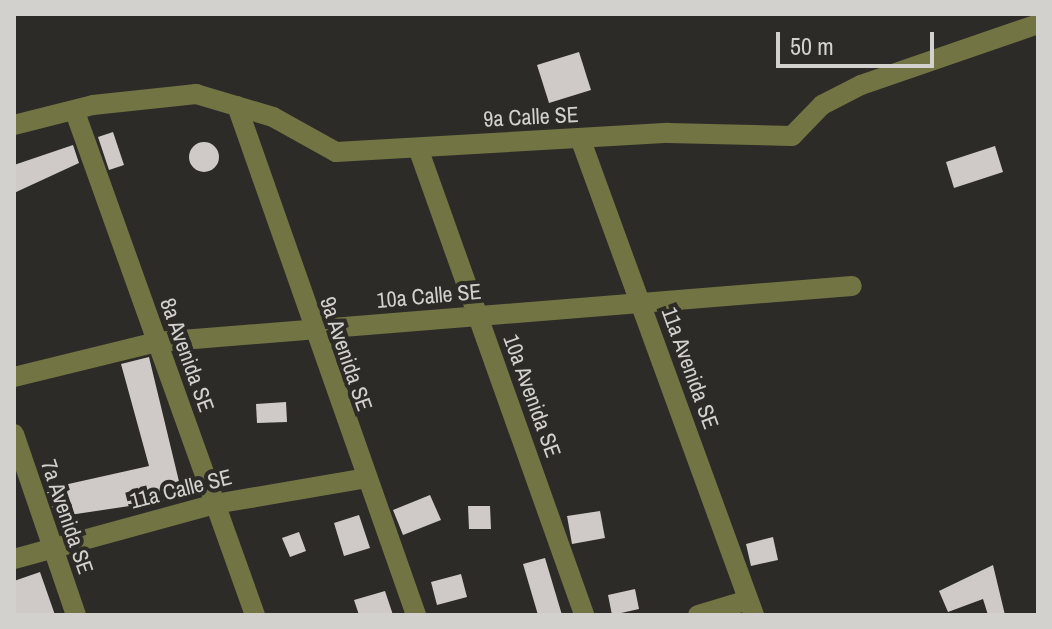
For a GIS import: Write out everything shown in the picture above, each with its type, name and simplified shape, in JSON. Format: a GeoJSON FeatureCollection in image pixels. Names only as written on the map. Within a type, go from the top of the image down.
{"type":"FeatureCollection","features":[{"type":"Feature","properties":{"kind":"street","name":"9a Calle SE"},"geometry":{"type":"LineString","coordinates":[[14,125],[75,112],[196,94],[237,106],[336,152],[580,138],[792,136],[822,105],[861,85],[1038,24]]}},
{"type":"Feature","properties":{"kind":"street","name":"9a Avenida SE"},"geometry":{"type":"LineString","coordinates":[[237,106],[362,479],[416,615]]}},
{"type":"Feature","properties":{"kind":"street","name":"8a Avenida SE"},"geometry":{"type":"LineString","coordinates":[[75,112],[255,615]]}},
{"type":"Feature","properties":{"kind":"street","name":"11a Avenida SE"},"geometry":{"type":"LineString","coordinates":[[580,138],[751,608]]}},
{"type":"Feature","properties":{"kind":"street","name":"10a Avenida SE"},"geometry":{"type":"LineString","coordinates":[[418,148],[584,615]]}},
{"type":"Feature","properties":{"kind":"street","name":"10a Calle SE"},"geometry":{"type":"LineString","coordinates":[[14,377],[157,342],[852,286]]}},
{"type":"Feature","properties":{"kind":"street","name":"7a Avenida SE"},"geometry":{"type":"LineString","coordinates":[[14,434],[50,548],[76,615]]}},
{"type":"Feature","properties":{"kind":"street","name":"11a Calle SE"},"geometry":{"type":"LineString","coordinates":[[14,559],[215,504],[362,479]]}},
{"type":"Feature","properties":{"kind":"street"},"geometry":{"type":"LineString","coordinates":[[698,615],[751,608]]}},
{"type":"Feature","properties":{"kind":"building"},"geometry":{"type":"Polygon","coordinates":[[[579,52],[591,90],[549,103],[537,65],[579,52]]]}},
{"type":"Feature","properties":{"kind":"building"},"geometry":{"type":"Polygon","coordinates":[[[113,132],[124,165],[109,170],[98,137],[113,132]]]}},
{"type":"Feature","properties":{"kind":"building"},"geometry":{"type":"Polygon","coordinates":[[[204,142],[215,146],[219,157],[215,168],[204,172],[193,168],[189,157],[193,146],[204,142]]]}},
{"type":"Feature","properties":{"kind":"building"},"geometry":{"type":"Polygon","coordinates":[[[73,145],[79,163],[14,193],[14,165],[73,145]]]}},
{"type":"Feature","properties":{"kind":"building"},"geometry":{"type":"Polygon","coordinates":[[[995,146],[1003,172],[954,188],[946,162],[995,146]]]}},
{"type":"Feature","properties":{"kind":"building"},"geometry":{"type":"Polygon","coordinates":[[[149,357],[183,498],[56,517],[46,489],[149,466],[121,364],[149,357]]]}},
{"type":"Feature","properties":{"kind":"building"},"geometry":{"type":"Polygon","coordinates":[[[286,402],[287,422],[257,423],[256,404],[286,402]]]}},
{"type":"Feature","properties":{"kind":"building"},"geometry":{"type":"Polygon","coordinates":[[[430,495],[441,520],[403,535],[393,510],[430,495]]]}},
{"type":"Feature","properties":{"kind":"building"},"geometry":{"type":"Polygon","coordinates":[[[468,506],[490,506],[491,529],[469,529],[468,506]]]}},
{"type":"Feature","properties":{"kind":"building"},"geometry":{"type":"Polygon","coordinates":[[[600,511],[605,538],[572,544],[567,516],[600,511]]]}},
{"type":"Feature","properties":{"kind":"building"},"geometry":{"type":"Polygon","coordinates":[[[359,515],[370,548],[344,556],[334,523],[359,515]]]}},
{"type":"Feature","properties":{"kind":"building"},"geometry":{"type":"Polygon","coordinates":[[[299,532],[306,551],[290,557],[282,538],[299,532]]]}},
{"type":"Feature","properties":{"kind":"building"},"geometry":{"type":"Polygon","coordinates":[[[773,537],[778,560],[751,566],[746,544],[773,537]]]}},
{"type":"Feature","properties":{"kind":"building"},"geometry":{"type":"Polygon","coordinates":[[[545,558],[562,615],[538,615],[523,564],[545,558]]]}},
{"type":"Feature","properties":{"kind":"building"},"geometry":{"type":"Polygon","coordinates":[[[993,565],[1005,615],[988,615],[983,599],[948,612],[939,591],[993,565]]]}},
{"type":"Feature","properties":{"kind":"building"},"geometry":{"type":"Polygon","coordinates":[[[40,572],[55,615],[14,615],[14,581],[40,572]]]}},
{"type":"Feature","properties":{"kind":"building"},"geometry":{"type":"Polygon","coordinates":[[[461,574],[467,597],[437,605],[431,582],[461,574]]]}},
{"type":"Feature","properties":{"kind":"building"},"geometry":{"type":"Polygon","coordinates":[[[635,589],[639,609],[612,615],[608,595],[635,589]]]}},
{"type":"Feature","properties":{"kind":"building"},"geometry":{"type":"Polygon","coordinates":[[[385,591],[393,615],[359,615],[354,600],[385,591]]]}}]}
